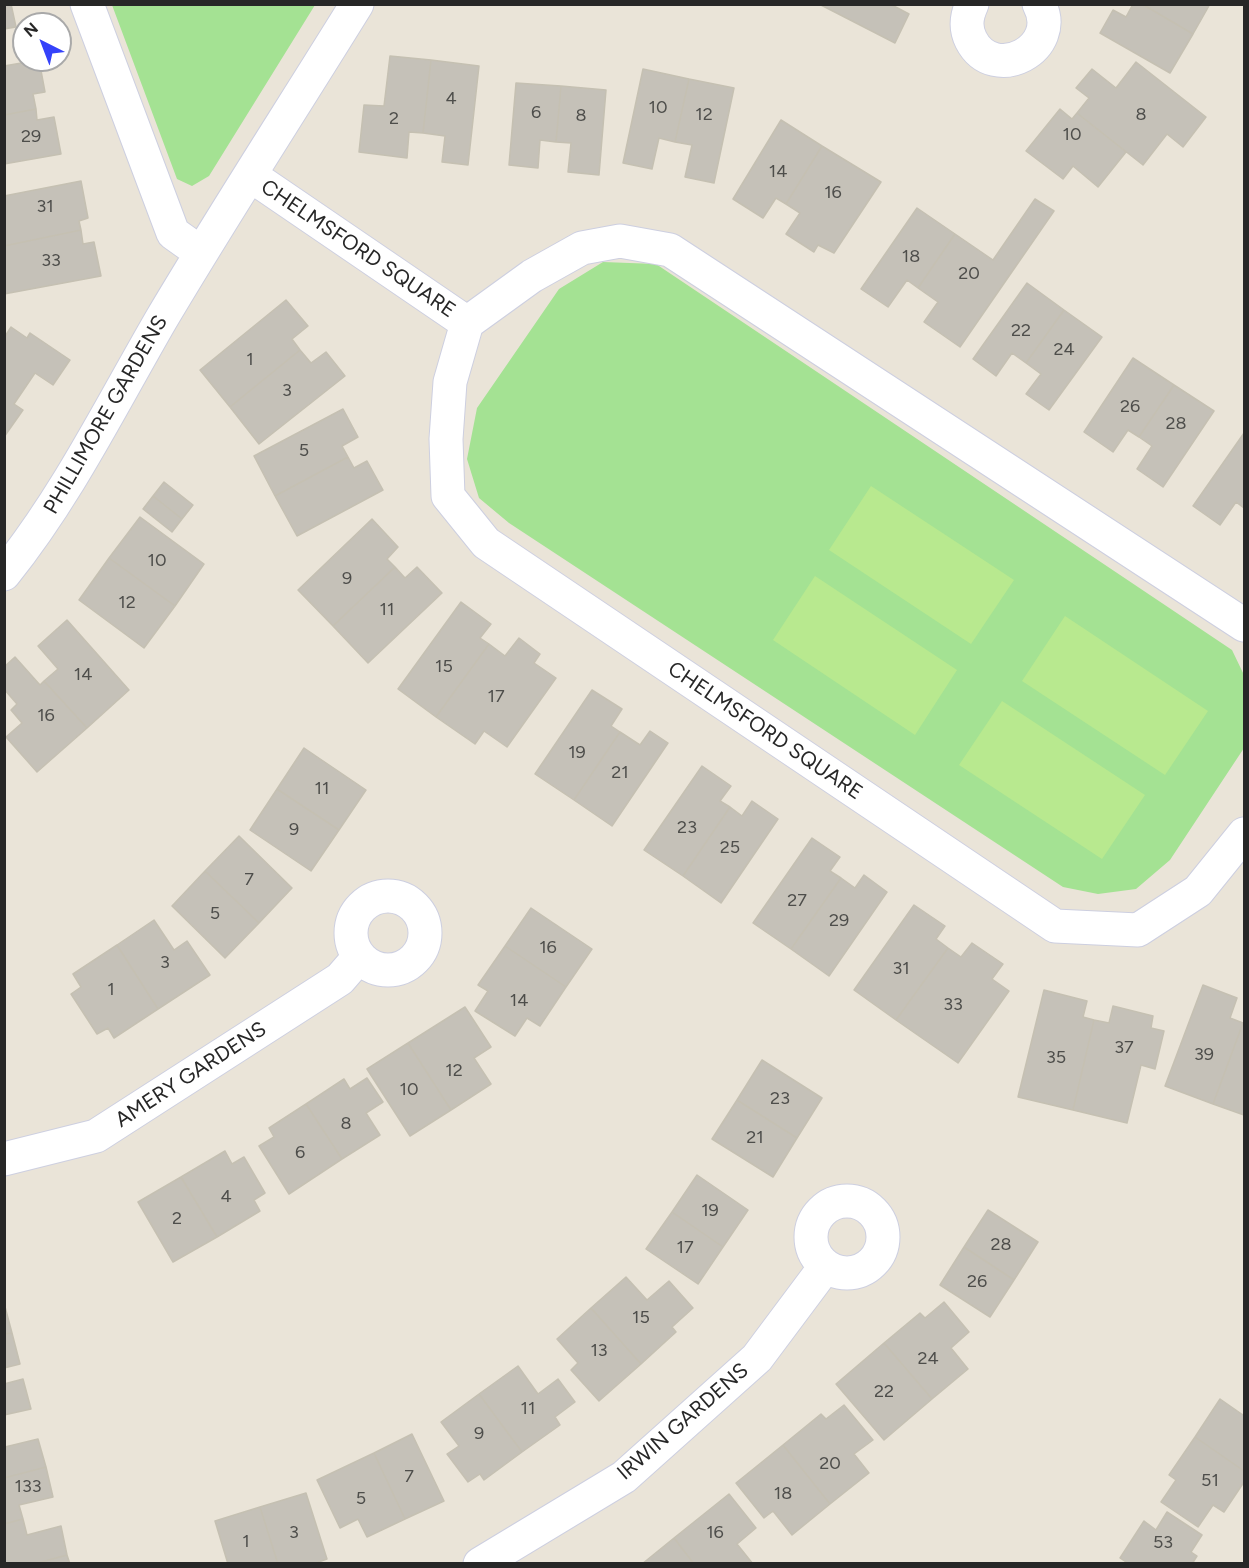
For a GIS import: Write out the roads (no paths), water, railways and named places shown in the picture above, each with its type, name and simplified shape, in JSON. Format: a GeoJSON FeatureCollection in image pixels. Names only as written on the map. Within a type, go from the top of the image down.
{"type":"FeatureCollection","features":[{"type":"Feature","properties":{"kind":"street"},"geometry":{"type":"LineString","coordinates":[[87,4],[173,233],[201,253]]}},
{"type":"Feature","properties":{"kind":"street","name":"PHILLIMORE GARDENS"},"geometry":{"type":"LineString","coordinates":[[4,574],[33,539],[201,253],[357,4]]}},
{"type":"Feature","properties":{"kind":"street"},"geometry":{"type":"LineString","coordinates":[[972,4],[968,13],[967,31],[975,47],[986,56],[1005,61],[1024,57],[1042,37],[1044,24],[1039,4]]}},
{"type":"Feature","properties":{"kind":"street","name":"CHELMSFORD SQUARE"},"geometry":{"type":"LineString","coordinates":[[250,175],[466,323]]}},
{"type":"Feature","properties":{"kind":"street","name":"CHELMSFORD SQUARE"},"geometry":{"type":"LineString","coordinates":[[1244,838],[1198,891],[1138,930],[1055,926],[486,543],[448,495],[446,439],[450,382],[466,323],[532,276],[582,248],[620,240],[670,250],[1245,625]]}},
{"type":"Feature","properties":{"kind":"street","name":"AMERY GARDENS"},"geometry":{"type":"LineString","coordinates":[[4,1159],[96,1136],[340,979],[359,957]]}},
{"type":"Feature","properties":{"kind":"street","name":"IRWIN GARDENS"},"geometry":{"type":"LineString","coordinates":[[480,1563],[624,1477],[757,1358],[825,1267]]}}]}
